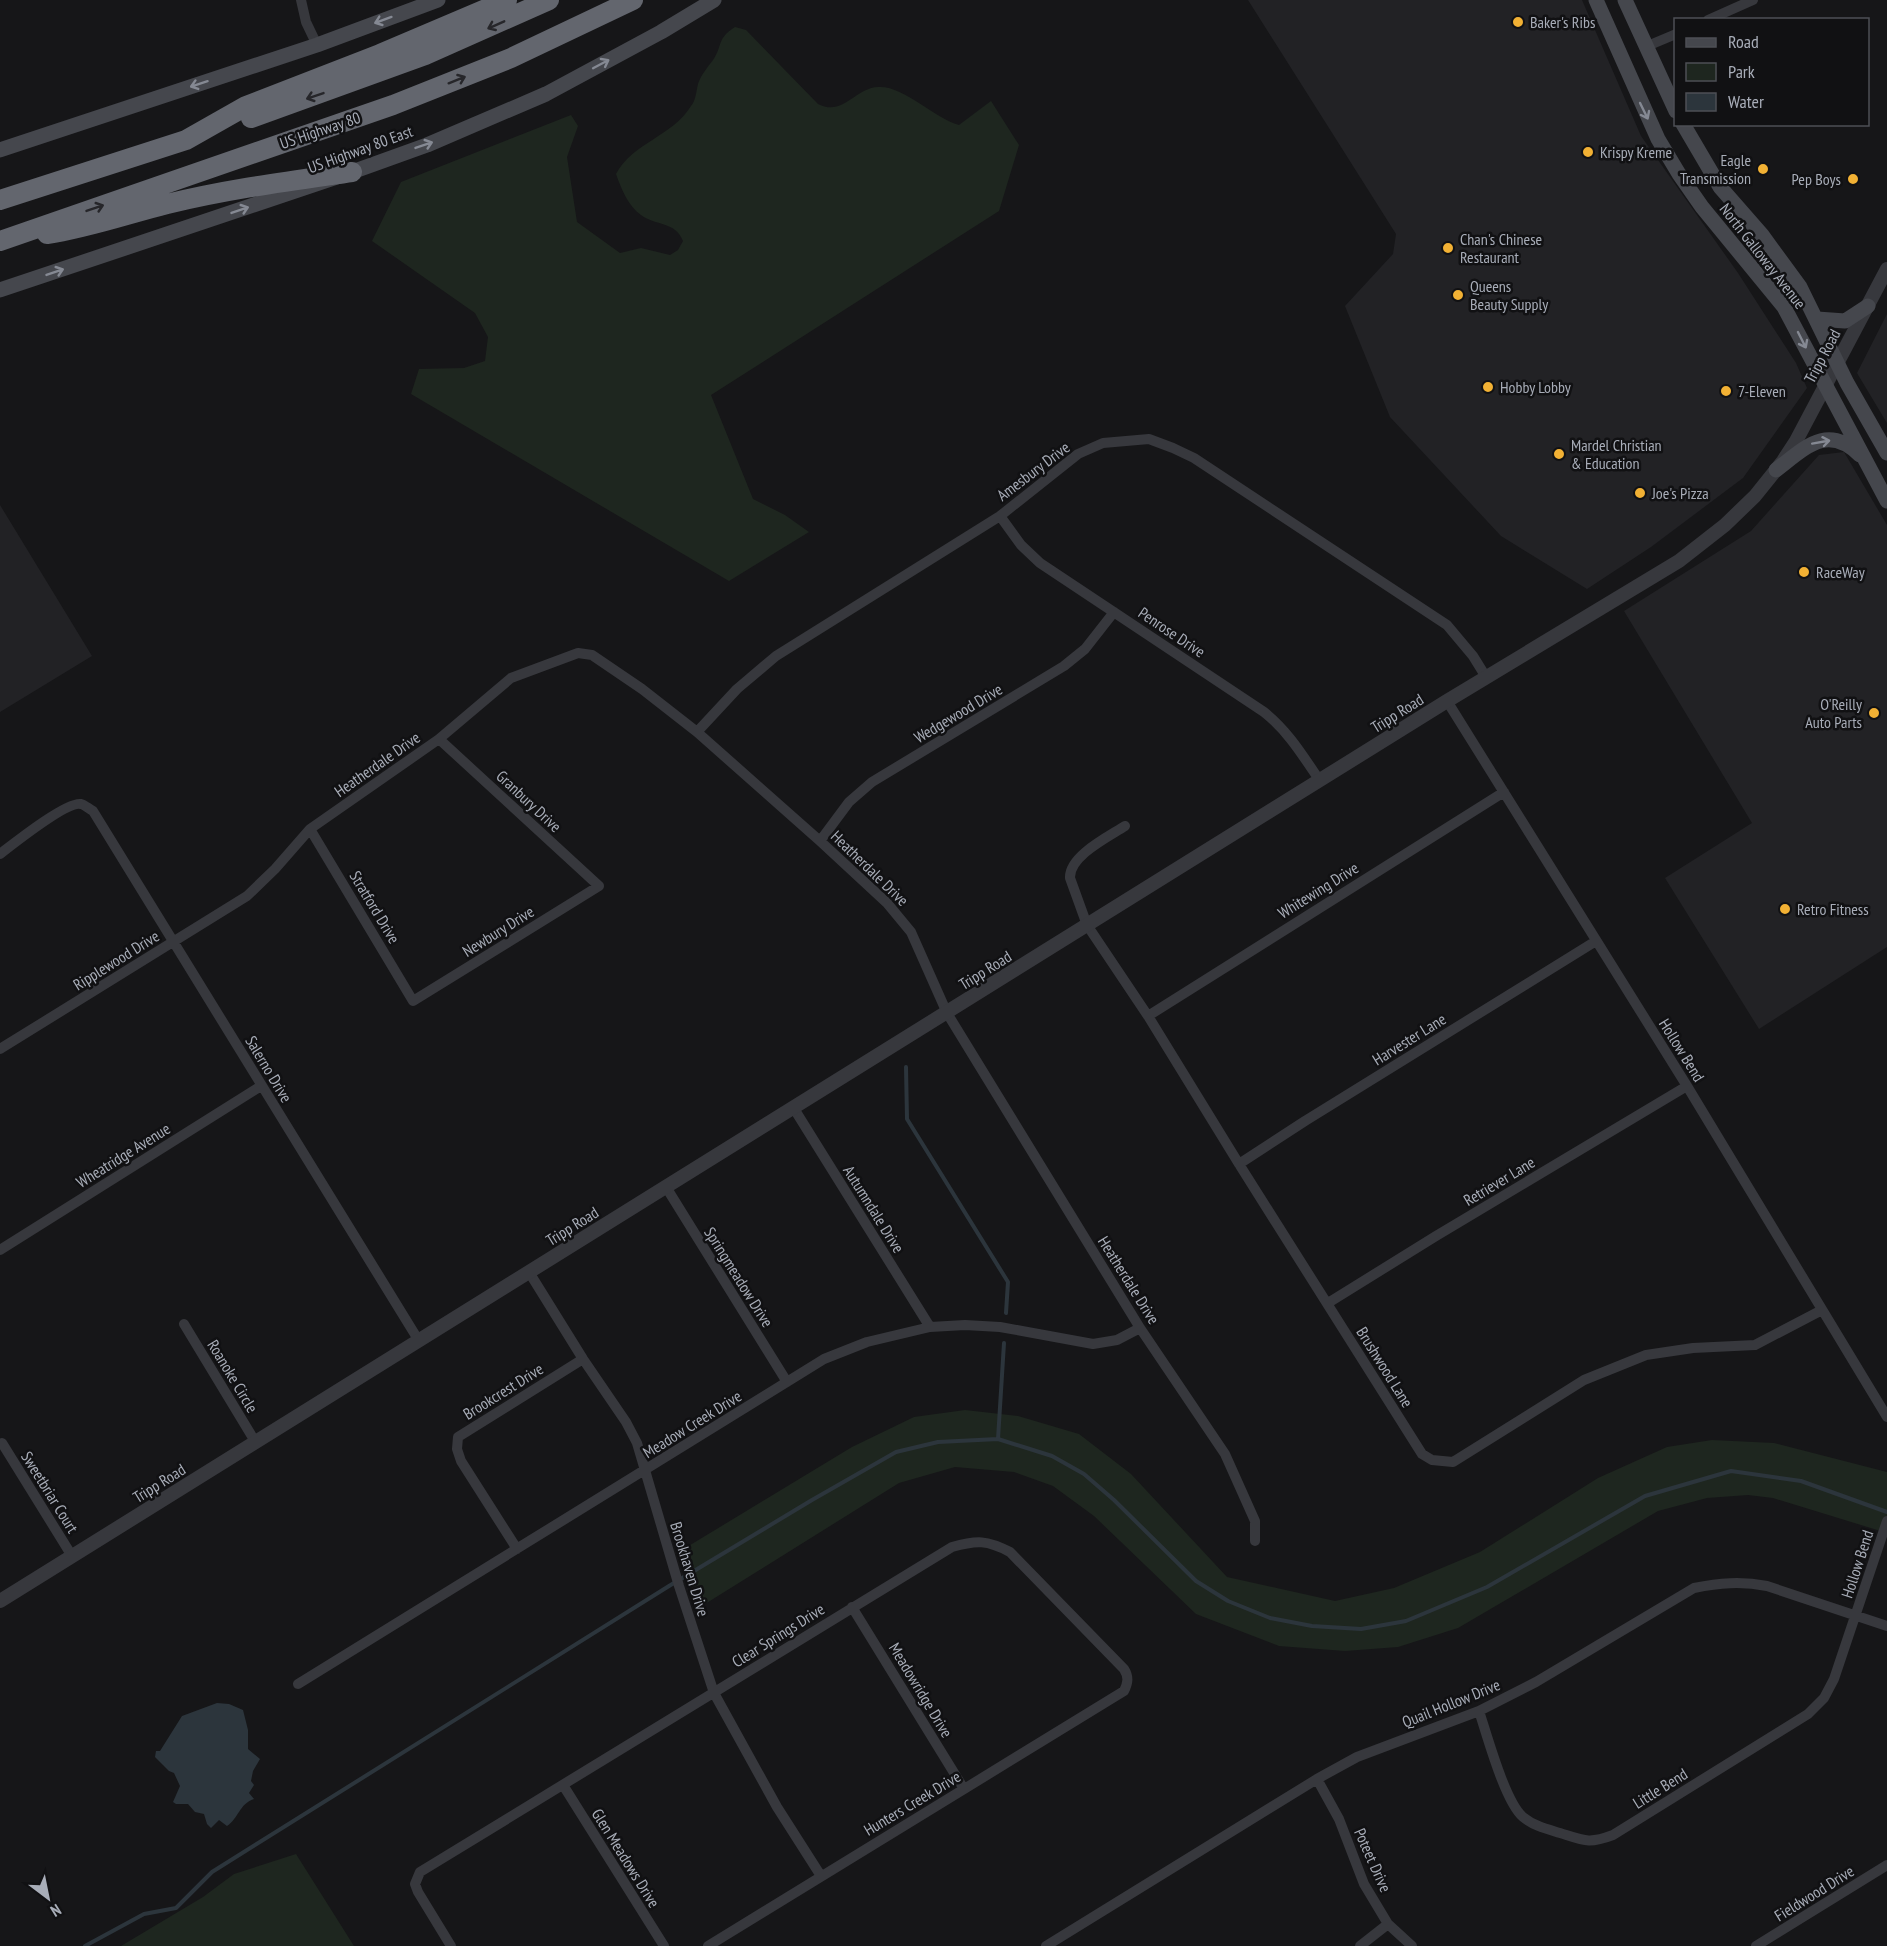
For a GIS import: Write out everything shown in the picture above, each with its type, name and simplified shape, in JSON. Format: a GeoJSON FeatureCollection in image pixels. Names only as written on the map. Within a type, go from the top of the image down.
{"type":"FeatureCollection","features":[{"type":"Feature","properties":{"kind":"highway"},"geometry":{"type":"LineString","coordinates":[[0,200],[186,140],[246,106],[392,49],[507,0]]}},
{"type":"Feature","properties":{"kind":"highway","name":"US Highway 80"},"geometry":{"type":"LineString","coordinates":[[186,140],[404,64],[549,0]]}},
{"type":"Feature","properties":{"kind":"highway","name":"US Highway 80"},"geometry":{"type":"LineString","coordinates":[[0,241],[393,105],[511,58],[633,0]]}},
{"type":"Feature","properties":{"kind":"highway"},"geometry":{"type":"LineString","coordinates":[[0,241],[75,230],[167,204],[248,186],[352,172]]}},
{"type":"Feature","properties":{"kind":"main road"},"geometry":{"type":"LineString","coordinates":[[0,150],[317,45],[438,0]]}},
{"type":"Feature","properties":{"kind":"main road","name":"US Highway 80 East"},"geometry":{"type":"LineString","coordinates":[[0,291],[427,145],[546,94],[661,32],[714,0]]}},
{"type":"Feature","properties":{"kind":"main road","name":"North Galloway Avenue"},"geometry":{"type":"LineString","coordinates":[[1596,0],[1658,139],[1678,174],[1784,307],[1887,501]]}},
{"type":"Feature","properties":{"kind":"main road"},"geometry":{"type":"LineString","coordinates":[[1625,0],[1674,107]]}},
{"type":"Feature","properties":{"kind":"main road"},"geometry":{"type":"LineString","coordinates":[[1608,28],[1632,17]]}},
{"type":"Feature","properties":{"kind":"main road"},"geometry":{"type":"LineString","coordinates":[[1620,57],[1646,47]]}},
{"type":"Feature","properties":{"kind":"main road","name":"North Galloway Avenue"},"geometry":{"type":"LineString","coordinates":[[1684,126],[1720,187],[1762,235],[1800,287],[1837,365],[1887,453]]}},
{"type":"Feature","properties":{"kind":"main road"},"geometry":{"type":"LineString","coordinates":[[1817,319],[1845,321],[1868,306]]}},
{"type":"Feature","properties":{"kind":"main road"},"geometry":{"type":"LineString","coordinates":[[1776,470],[1810,444],[1824,439],[1850,446],[1868,463]]}},
{"type":"Feature","properties":{"kind":"street"},"geometry":{"type":"LineString","coordinates":[[301,0],[306,22],[317,45]]}},
{"type":"Feature","properties":{"kind":"street"},"geometry":{"type":"LineString","coordinates":[[1712,18],[1753,0]]}},
{"type":"Feature","properties":{"kind":"street"},"geometry":{"type":"LineString","coordinates":[[1646,47],[1674,35]]}},
{"type":"Feature","properties":{"kind":"street","name":"Tripp Road"},"geometry":{"type":"LineString","coordinates":[[0,1601],[1705,543],[1755,496],[1796,441],[1887,269]]}},
{"type":"Feature","properties":{"kind":"street","name":"Amesbury Drive"},"geometry":{"type":"LineString","coordinates":[[697,732],[737,689],[776,656],[1000,516],[1078,454],[1103,443],[1149,439],[1194,458],[1447,625],[1473,656],[1486,677]]}},
{"type":"Feature","properties":{"kind":"street","name":"Penrose Drive"},"geometry":{"type":"LineString","coordinates":[[1000,516],[1021,544],[1040,563],[1277,722],[1297,746],[1320,781]]}},
{"type":"Feature","properties":{"kind":"street","name":"Wedgewood Drive"},"geometry":{"type":"LineString","coordinates":[[820,841],[849,802],[872,782],[1064,666],[1085,649],[1114,612]]}},
{"type":"Feature","properties":{"kind":"street","name":"Heatherdale Drive"},"geometry":{"type":"LineString","coordinates":[[247,896],[275,869],[310,829],[439,739],[511,678],[578,653],[592,656],[642,688],[697,732],[887,903],[911,932],[947,1013],[1140,1328],[1224,1454],[1255,1521],[1255,1541]]}},
{"type":"Feature","properties":{"kind":"street","name":"Hollow Bend"},"geometry":{"type":"LineString","coordinates":[[1447,701],[1687,1086],[1887,1418]]}},
{"type":"Feature","properties":{"kind":"street","name":"Granbury Drive"},"geometry":{"type":"LineString","coordinates":[[439,739],[599,886]]}},
{"type":"Feature","properties":{"kind":"street","name":"Whitewing Drive"},"geometry":{"type":"LineString","coordinates":[[1148,1016],[1504,792]]}},
{"type":"Feature","properties":{"kind":"street","name":"Salerno Drive"},"geometry":{"type":"LineString","coordinates":[[0,854],[62,810],[73,805],[80,804],[93,812],[419,1341]]}},
{"type":"Feature","properties":{"kind":"street","name":"Brushwood Lane"},"geometry":{"type":"LineString","coordinates":[[1125,826],[1079,857],[1070,870],[1070,878],[1088,925],[1148,1016],[1422,1454],[1432,1460],[1453,1462],[1584,1380],[1646,1355],[1693,1348],[1755,1345],[1822,1310]]}},
{"type":"Feature","properties":{"kind":"street","name":"Stratford Drive"},"geometry":{"type":"LineString","coordinates":[[310,829],[413,1001]]}},
{"type":"Feature","properties":{"kind":"street","name":"Newbury Drive"},"geometry":{"type":"LineString","coordinates":[[413,1001],[599,886]]}},
{"type":"Feature","properties":{"kind":"street","name":"Ripplewood Drive"},"geometry":{"type":"LineString","coordinates":[[0,1049],[247,896]]}},
{"type":"Feature","properties":{"kind":"street","name":"Harvester Lane"},"geometry":{"type":"LineString","coordinates":[[1239,1164],[1596,941]]}},
{"type":"Feature","properties":{"kind":"street","name":"Wheatridge Avenue"},"geometry":{"type":"LineString","coordinates":[[0,1250],[261,1086]]}},
{"type":"Feature","properties":{"kind":"street","name":"Retriever Lane"},"geometry":{"type":"LineString","coordinates":[[1328,1303],[1687,1086]]}},
{"type":"Feature","properties":{"kind":"street","name":"Autumndale Drive"},"geometry":{"type":"LineString","coordinates":[[793,1107],[930,1327]]}},
{"type":"Feature","properties":{"kind":"street","name":"Springmeadow Drive"},"geometry":{"type":"LineString","coordinates":[[666,1187],[787,1382]]}},
{"type":"Feature","properties":{"kind":"street","name":"Brookhaven Drive"},"geometry":{"type":"LineString","coordinates":[[529,1272],[583,1359],[626,1422],[637,1443],[714,1693],[777,1807],[821,1876]]}},
{"type":"Feature","properties":{"kind":"street","name":"Roanoke Circle"},"geometry":{"type":"LineString","coordinates":[[184,1324],[256,1443]]}},
{"type":"Feature","properties":{"kind":"street","name":"Meadow Creek Drive"},"geometry":{"type":"LineString","coordinates":[[298,1684],[824,1359],[867,1342],[930,1327],[965,1325],[1000,1327],[1093,1344],[1117,1340],[1140,1328]]}},
{"type":"Feature","properties":{"kind":"street","name":"Brookcrest Drive"},"geometry":{"type":"LineString","coordinates":[[517,1549],[461,1461],[457,1449],[458,1437],[583,1359]]}},
{"type":"Feature","properties":{"kind":"street","name":"Sweetbriar Court"},"geometry":{"type":"LineString","coordinates":[[2,1443],[72,1556]]}},
{"type":"Feature","properties":{"kind":"street","name":"Hollow Bend"},"geometry":{"type":"LineString","coordinates":[[1856,1616],[1886,1525]]}},
{"type":"Feature","properties":{"kind":"street","name":"Clear Springs Drive"},"geometry":{"type":"LineString","coordinates":[[451,1946],[418,1892],[416,1884],[420,1872],[952,1547],[974,1541],[992,1543],[1010,1552],[1124,1669],[1128,1675],[1128,1684]]}},
{"type":"Feature","properties":{"kind":"street","name":"Quail Hollow Drive"},"geometry":{"type":"LineString","coordinates":[[1046,1946],[1317,1779],[1357,1757],[1479,1711],[1536,1682],[1694,1588],[1720,1582],[1748,1582],[1767,1586],[1887,1626]]}},
{"type":"Feature","properties":{"kind":"street","name":"Meadowridge Drive"},"geometry":{"type":"LineString","coordinates":[[852,1607],[964,1789]]}},
{"type":"Feature","properties":{"kind":"street","name":"Little Bend"},"geometry":{"type":"LineString","coordinates":[[1479,1711],[1509,1798],[1521,1815],[1539,1827],[1596,1842],[1613,1835],[1808,1714],[1824,1698],[1832,1685],[1856,1616]]}},
{"type":"Feature","properties":{"kind":"street","name":"Hunters Creek Drive"},"geometry":{"type":"LineString","coordinates":[[708,1946],[1124,1691],[1128,1684]]}},
{"type":"Feature","properties":{"kind":"street","name":"Poteet Drive"},"geometry":{"type":"LineString","coordinates":[[1317,1779],[1339,1819],[1364,1884],[1388,1924],[1413,1946]]}},
{"type":"Feature","properties":{"kind":"street","name":"Glen Meadows Drive"},"geometry":{"type":"LineString","coordinates":[[563,1785],[664,1946]]}},
{"type":"Feature","properties":{"kind":"street","name":"Fieldwood Drive"},"geometry":{"type":"LineString","coordinates":[[1756,1946],[1887,1865]]}},
{"type":"Feature","properties":{"kind":"street"},"geometry":{"type":"LineString","coordinates":[[1360,1946],[1388,1924]]}},
{"type":"Feature","properties":{"kind":"shaded area"},"geometry":{"type":"Polygon","coordinates":[[[1248,0],[1582,0],[1641,136],[1738,273],[1796,363],[1807,388],[1743,478],[1651,547],[1587,589],[1501,536],[1390,417],[1345,306],[1393,254],[1396,234],[1248,0]]]}},
{"type":"Feature","properties":{"kind":"shaded area"},"geometry":{"type":"Polygon","coordinates":[[[1887,314],[1887,423],[1857,373],[1887,314]]]}},
{"type":"Feature","properties":{"kind":"shaded area"},"geometry":{"type":"Polygon","coordinates":[[[1844,452],[1887,525],[1887,947],[1759,1029],[1665,878],[1752,823],[1624,611],[1751,531],[1819,455],[1844,452]]]}},
{"type":"Feature","properties":{"kind":"shaded area"},"geometry":{"type":"Polygon","coordinates":[[[0,505],[92,656],[0,712],[0,505]]]}},
{"type":"Feature","properties":{"kind":"green space"},"geometry":{"type":"Polygon","coordinates":[[[735,27],[746,30],[818,104],[835,107],[870,89],[888,88],[908,96],[939,116],[959,125],[991,101],[1019,145],[999,211],[711,395],[753,499],[785,515],[809,532],[729,581],[411,394],[419,369],[464,368],[485,361],[488,337],[475,313],[372,241],[401,182],[571,115],[578,126],[567,157],[577,222],[620,253],[641,248],[670,255],[678,250],[683,241],[680,235],[670,227],[636,211],[625,196],[616,174],[632,155],[683,116],[694,101],[699,81],[716,55],[722,39],[735,27]]]}},
{"type":"Feature","properties":{"kind":"green space"},"geometry":{"type":"Polygon","coordinates":[[[965,1410],[1018,1416],[1079,1434],[1131,1474],[1227,1577],[1335,1601],[1394,1588],[1480,1552],[1598,1478],[1667,1447],[1712,1440],[1774,1443],[1887,1472],[1887,1533],[1773,1498],[1748,1495],[1707,1498],[1658,1511],[1458,1628],[1398,1647],[1345,1651],[1279,1646],[1196,1614],[1094,1516],[1053,1486],[1014,1472],[955,1467],[899,1483],[697,1609],[682,1550],[852,1447],[914,1417],[965,1410]]]}},
{"type":"Feature","properties":{"kind":"green space"},"geometry":{"type":"Polygon","coordinates":[[[296,1854],[354,1946],[121,1946],[203,1897],[234,1874],[296,1854]]]}},
{"type":"Feature","properties":{"kind":"water"},"geometry":{"type":"Polygon","coordinates":[[[217,1703],[229,1704],[243,1710],[248,1730],[248,1749],[260,1759],[253,1771],[251,1781],[254,1785],[249,1793],[254,1799],[245,1804],[227,1826],[219,1820],[211,1828],[204,1814],[195,1812],[188,1804],[173,1802],[180,1786],[174,1773],[155,1757],[156,1751],[160,1751],[182,1716],[217,1703]]]}},
{"type":"Feature","properties":{"kind":"waterway"},"geometry":{"type":"LineString","coordinates":[[906,1067],[907,1119],[1008,1282],[1006,1313]]}},
{"type":"Feature","properties":{"kind":"waterway"},"geometry":{"type":"LineString","coordinates":[[998,1439],[1004,1343]]}},
{"type":"Feature","properties":{"kind":"waterway"},"geometry":{"type":"LineString","coordinates":[[85,1946],[144,1914],[176,1908],[212,1872],[669,1586],[896,1452],[938,1442],[998,1439],[1052,1456],[1084,1474],[1114,1500],[1196,1581],[1228,1601],[1270,1618],[1312,1626],[1361,1629],[1406,1621],[1487,1587],[1645,1496],[1731,1471],[1801,1481],[1887,1512]]}},
{"type":"Feature","properties":{"kind":"place","name":"Baker's Ribs"},"geometry":{"type":"Point","coordinates":[1518,22]}},
{"type":"Feature","properties":{"kind":"place","name":"Krispy Kreme"},"geometry":{"type":"Point","coordinates":[1588,152]}},
{"type":"Feature","properties":{"kind":"place","name":"Eagle Transmission"},"geometry":{"type":"Point","coordinates":[1763,169]}},
{"type":"Feature","properties":{"kind":"place","name":"Pep Boys"},"geometry":{"type":"Point","coordinates":[1853,179]}},
{"type":"Feature","properties":{"kind":"place","name":"Chan's Chinese Restaurant"},"geometry":{"type":"Point","coordinates":[1448,248]}},
{"type":"Feature","properties":{"kind":"place","name":"Queens Beauty Supply"},"geometry":{"type":"Point","coordinates":[1458,295]}},
{"type":"Feature","properties":{"kind":"place","name":"Hobby Lobby"},"geometry":{"type":"Point","coordinates":[1488,387]}},
{"type":"Feature","properties":{"kind":"place","name":"7-Eleven"},"geometry":{"type":"Point","coordinates":[1726,391]}},
{"type":"Feature","properties":{"kind":"place","name":"Mardel Christian & Education"},"geometry":{"type":"Point","coordinates":[1559,454]}},
{"type":"Feature","properties":{"kind":"place","name":"Joe's Pizza"},"geometry":{"type":"Point","coordinates":[1640,493]}},
{"type":"Feature","properties":{"kind":"place","name":"RaceWay"},"geometry":{"type":"Point","coordinates":[1804,572]}},
{"type":"Feature","properties":{"kind":"place","name":"O'Reilly Auto Parts"},"geometry":{"type":"Point","coordinates":[1874,713]}},
{"type":"Feature","properties":{"kind":"place","name":"Retro Fitness"},"geometry":{"type":"Point","coordinates":[1785,909]}}]}
